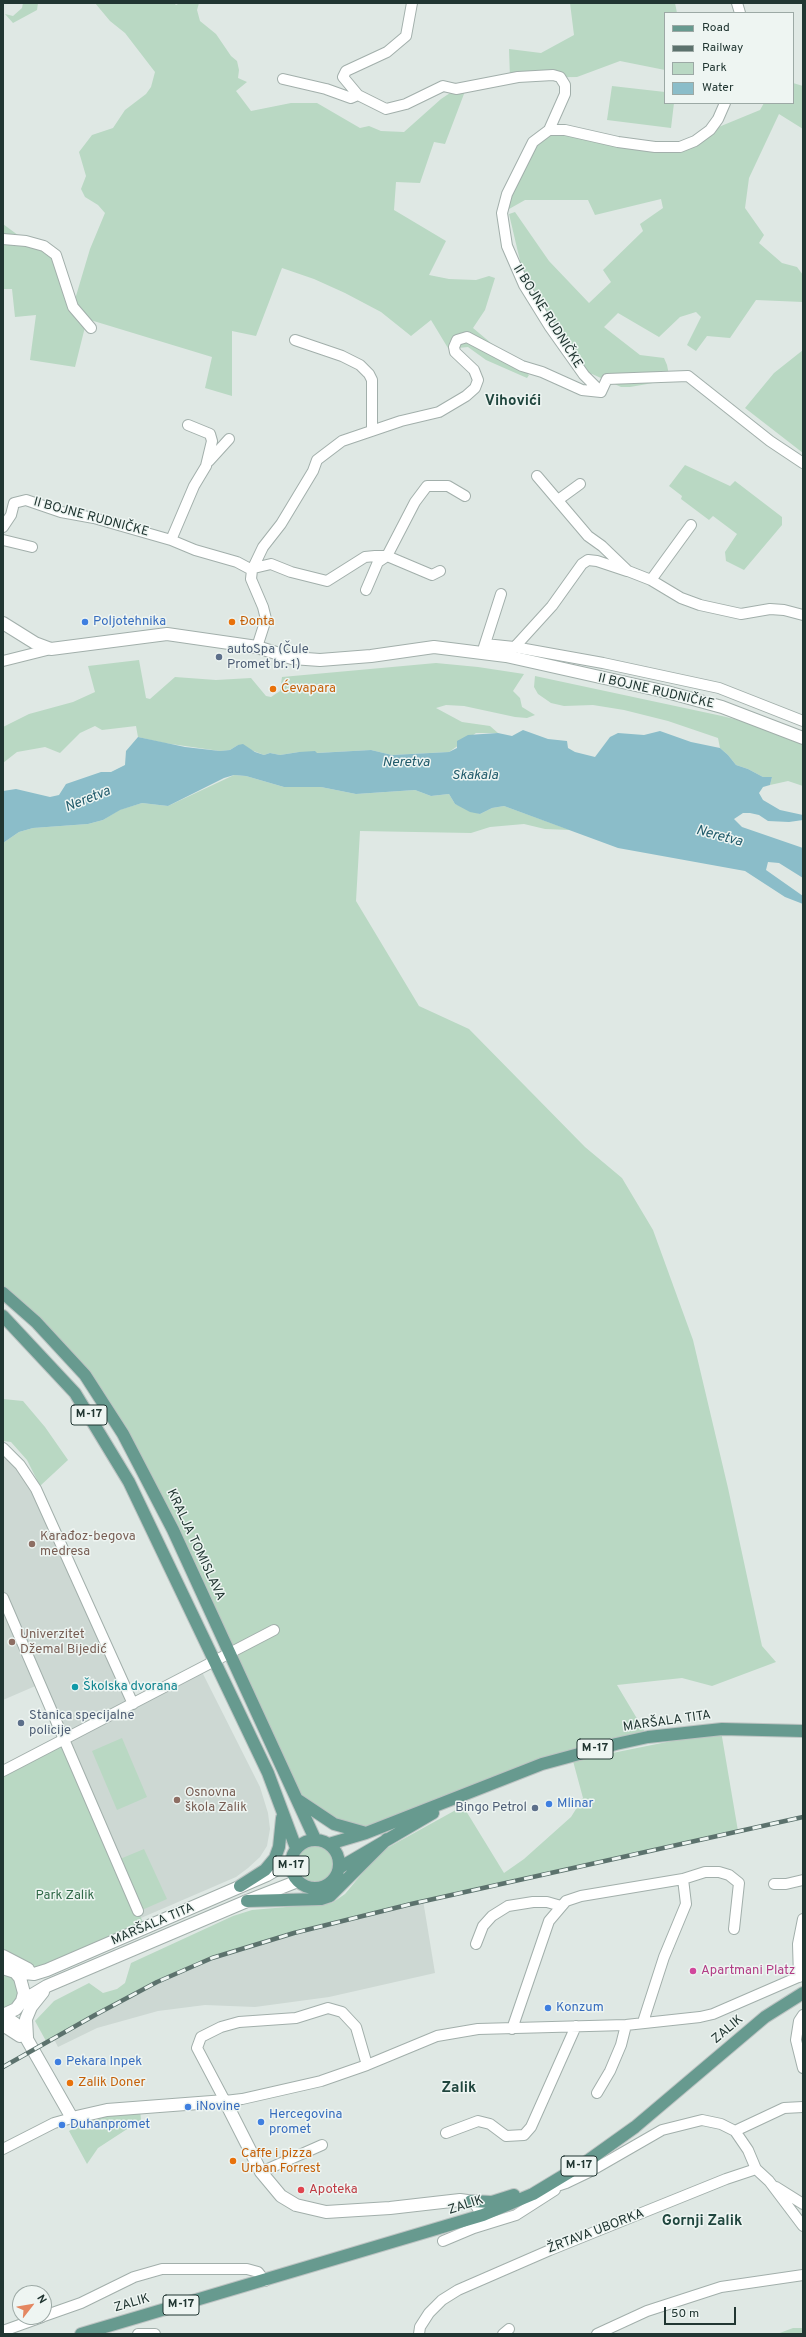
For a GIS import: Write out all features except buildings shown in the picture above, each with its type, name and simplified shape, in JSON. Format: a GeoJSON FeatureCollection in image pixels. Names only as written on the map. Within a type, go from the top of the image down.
{"type":"FeatureCollection","features":[{"type":"Feature","properties":{"kind":"main road","name":"KRALJA TOMISLAVA"},"geometry":{"type":"LineString","coordinates":[[3,1293],[36,1322],[85,1375],[123,1434],[173,1530],[315,1839]]}},
{"type":"Feature","properties":{"kind":"main road","name":"M-17"},"geometry":{"type":"LineString","coordinates":[[3,1316],[70,1387],[98,1428],[129,1482],[268,1773],[296,1848]]}},
{"type":"Feature","properties":{"kind":"main road","name":"MARŠALA TITA"},"geometry":{"type":"LineString","coordinates":[[329,1844],[366,1833],[563,1756],[648,1737],[722,1729],[803,1731]]}},
{"type":"Feature","properties":{"kind":"main road","name":"MARŠALA TITA"},"geometry":{"type":"LineString","coordinates":[[339,1868],[471,1792]]}},
{"type":"Feature","properties":{"kind":"main road"},"geometry":{"type":"LineString","coordinates":[[297,1800],[334,1824],[366,1833]]}},
{"type":"Feature","properties":{"kind":"main road"},"geometry":{"type":"LineString","coordinates":[[240,1886],[265,1870],[275,1858],[279,1847],[283,1812]]}},
{"type":"Feature","properties":{"kind":"main road","name":"M-17"},"geometry":{"type":"LineString","coordinates":[[329,1844],[315,1839],[301,1844],[296,1848],[291,1861],[291,1869],[298,1881],[312,1888],[326,1885],[336,1875],[339,1868]]}},
{"type":"Feature","properties":{"kind":"main road"},"geometry":{"type":"LineString","coordinates":[[247,1900],[321,1899],[330,1896],[387,1839]]}},
{"type":"Feature","properties":{"kind":"main road"},"geometry":{"type":"LineString","coordinates":[[329,1844],[337,1855],[339,1868]]}},
{"type":"Feature","properties":{"kind":"main road","name":"ZALIK"},"geometry":{"type":"LineString","coordinates":[[81,2334],[280,2277],[483,2215],[567,2178],[635,2127],[759,2022],[803,1993]]}},
{"type":"Feature","properties":{"kind":"main road"},"geometry":{"type":"LineString","coordinates":[[472,2201],[492,2202],[506,2198],[557,2173],[567,2178]]}},
{"type":"Feature","properties":{"kind":"street","name":"II BOJNE RUDNIČKE"},"geometry":{"type":"LineString","coordinates":[[412,3],[406,36],[387,52],[346,71],[343,77],[358,95],[386,109],[406,104],[443,86],[456,88],[518,77],[553,75],[560,77],[565,85],[565,94],[549,130],[540,136],[529,148],[507,194],[502,213],[507,246],[524,285],[550,327],[584,375],[602,392]]}},
{"type":"Feature","properties":{"kind":"street"},"geometry":{"type":"LineString","coordinates":[[283,80],[326,89],[351,98],[358,95]]}},
{"type":"Feature","properties":{"kind":"street"},"geometry":{"type":"LineString","coordinates":[[549,130],[565,130],[644,145],[680,147],[696,140],[710,130],[718,119],[725,104]]}},
{"type":"Feature","properties":{"kind":"street"},"geometry":{"type":"LineString","coordinates":[[3,239],[26,241],[44,246],[56,255],[73,307],[91,328]]}},
{"type":"Feature","properties":{"kind":"street","name":"II BOJNE RUDNIČKE"},"geometry":{"type":"LineString","coordinates":[[3,527],[11,515],[14,503],[26,500],[61,512],[94,518],[171,540],[195,550],[237,562],[253,569],[263,547],[281,524],[313,471],[317,460],[342,441],[372,430],[439,412],[466,396],[475,388],[478,380],[474,370],[454,352],[454,347],[457,340],[467,337],[522,366],[542,372],[582,390],[602,392]]}},
{"type":"Feature","properties":{"kind":"street"},"geometry":{"type":"LineString","coordinates":[[295,340],[342,356],[360,365],[369,374],[372,380],[372,430]]}},
{"type":"Feature","properties":{"kind":"street"},"geometry":{"type":"LineString","coordinates":[[602,392],[607,379],[688,376],[770,441],[803,463]]}},
{"type":"Feature","properties":{"kind":"street"},"geometry":{"type":"LineString","coordinates":[[188,425],[210,434],[212,441],[206,466]]}},
{"type":"Feature","properties":{"kind":"street"},"geometry":{"type":"LineString","coordinates":[[171,540],[194,486],[206,466],[229,439]]}},
{"type":"Feature","properties":{"kind":"street"},"geometry":{"type":"LineString","coordinates":[[537,476],[588,536],[602,546],[628,571]]}},
{"type":"Feature","properties":{"kind":"street"},"geometry":{"type":"LineString","coordinates":[[558,500],[580,484]]}},
{"type":"Feature","properties":{"kind":"street"},"geometry":{"type":"LineString","coordinates":[[366,590],[378,562],[387,556],[415,502],[427,486],[448,486],[465,496]]}},
{"type":"Feature","properties":{"kind":"street"},"geometry":{"type":"LineString","coordinates":[[651,580],[691,525]]}},
{"type":"Feature","properties":{"kind":"street"},"geometry":{"type":"LineString","coordinates":[[3,540],[32,547]]}},
{"type":"Feature","properties":{"kind":"street"},"geometry":{"type":"LineString","coordinates":[[256,647],[266,619],[263,607],[251,579],[253,569],[271,564],[296,574],[327,581],[365,556],[387,556],[432,575],[440,571]]}},
{"type":"Feature","properties":{"kind":"street"},"geometry":{"type":"LineString","coordinates":[[510,652],[552,606],[582,564],[588,560],[597,561],[613,568],[628,571],[651,580],[681,598],[700,605],[741,614],[770,609],[784,610],[803,615]]}},
{"type":"Feature","properties":{"kind":"street"},"geometry":{"type":"LineString","coordinates":[[483,649],[501,594]]}},
{"type":"Feature","properties":{"kind":"street","name":"II BOJNE RUDNIČKE"},"geometry":{"type":"LineString","coordinates":[[3,623],[35,643],[52,649],[168,634],[256,647],[292,658],[320,660],[371,656],[434,647],[483,649],[603,663],[719,688],[803,721]]}},
{"type":"Feature","properties":{"kind":"street"},"geometry":{"type":"LineString","coordinates":[[3,660],[52,649]]}},
{"type":"Feature","properties":{"kind":"street","name":"II BOJNE RUDNIČKE"},"geometry":{"type":"LineString","coordinates":[[510,652],[722,707],[774,725],[803,738]]}},
{"type":"Feature","properties":{"kind":"street"},"geometry":{"type":"LineString","coordinates":[[3,1448],[20,1465],[36,1489],[132,1704]]}},
{"type":"Feature","properties":{"kind":"street"},"geometry":{"type":"LineString","coordinates":[[3,1598],[138,1911]]}},
{"type":"Feature","properties":{"kind":"street"},"geometry":{"type":"LineString","coordinates":[[3,1771],[274,1630]]}},
{"type":"Feature","properties":{"kind":"street","name":"MARŠALA TITA"},"geometry":{"type":"LineString","coordinates":[[7,1969],[34,1974],[47,1970],[267,1875],[291,1861]]}},
{"type":"Feature","properties":{"kind":"street"},"geometry":{"type":"LineString","coordinates":[[512,2028],[549,1921],[566,1901],[581,1896],[683,1879],[705,1872],[719,1872],[729,1875],[739,1883],[734,1929]]}},
{"type":"Feature","properties":{"kind":"street"},"geometry":{"type":"LineString","coordinates":[[643,2022],[664,1957],[686,1904],[683,1879]]}},
{"type":"Feature","properties":{"kind":"street"},"geometry":{"type":"LineString","coordinates":[[774,1884],[786,1884],[803,1880]]}},
{"type":"Feature","properties":{"kind":"street","name":"MARŠALA TITA"},"geometry":{"type":"LineString","coordinates":[[3,2015],[10,2013],[21,2002],[50,1984],[247,1900],[298,1881]]}},
{"type":"Feature","properties":{"kind":"street"},"geometry":{"type":"LineString","coordinates":[[476,1944],[483,1926],[492,1916],[508,1906],[533,1902],[547,1902],[561,1906]]}},
{"type":"Feature","properties":{"kind":"street","name":"ZALIK"},"geometry":{"type":"LineString","coordinates":[[72,2118],[107,2110],[225,2101],[287,2090],[367,2065],[437,2036],[478,2029],[626,2025],[643,2022],[688,2019],[714,2014],[801,1976],[798,1944],[803,1919]]}},
{"type":"Feature","properties":{"kind":"street"},"geometry":{"type":"LineString","coordinates":[[3,1956],[29,1969],[47,1970]]}},
{"type":"Feature","properties":{"kind":"street"},"geometry":{"type":"LineString","coordinates":[[7,1969],[24,1985],[21,2002],[20,2027]]}},
{"type":"Feature","properties":{"kind":"street"},"geometry":{"type":"LineString","coordinates":[[28,2042],[26,2019],[31,2007],[50,1984]]}},
{"type":"Feature","properties":{"kind":"street"},"geometry":{"type":"LineString","coordinates":[[367,2065],[356,2028],[350,2020],[336,2009],[328,2008],[281,2020],[239,2022],[200,2037],[197,2048],[261,2172],[281,2196],[289,2201],[307,2209],[326,2212],[390,2208],[460,2200],[472,2201],[478,2205],[483,2215]]}},
{"type":"Feature","properties":{"kind":"street"},"geometry":{"type":"LineString","coordinates":[[3,2015],[20,2027],[72,2118],[54,2123],[3,2149]]}},
{"type":"Feature","properties":{"kind":"street"},"geometry":{"type":"LineString","coordinates":[[803,2015],[799,2021],[796,2040],[803,2068]]}},
{"type":"Feature","properties":{"kind":"street"},"geometry":{"type":"LineString","coordinates":[[3,2025],[28,2042]]}},
{"type":"Feature","properties":{"kind":"street"},"geometry":{"type":"LineString","coordinates":[[596,2093],[610,2071],[621,2045],[626,2025]]}},
{"type":"Feature","properties":{"kind":"street"},"geometry":{"type":"LineString","coordinates":[[446,2133],[478,2121],[490,2124],[506,2136],[524,2135],[531,2127],[576,2026]]}},
{"type":"Feature","properties":{"kind":"street"},"geometry":{"type":"LineString","coordinates":[[735,2131],[784,2108],[803,2107]]}},
{"type":"Feature","properties":{"kind":"street"},"geometry":{"type":"LineString","coordinates":[[443,2241],[474,2228],[523,2212],[567,2178],[662,2130],[688,2122],[702,2120],[711,2121],[735,2131],[748,2150],[756,2169],[785,2194],[803,2204]]}},
{"type":"Feature","properties":{"kind":"street"},"geometry":{"type":"LineString","coordinates":[[261,2172],[322,2145]]}},
{"type":"Feature","properties":{"kind":"street","name":"ŽRTAVA UBORKA"},"geometry":{"type":"LineString","coordinates":[[419,2334],[420,2326],[429,2313],[442,2300],[458,2290],[550,2250],[726,2179],[756,2169]]}},
{"type":"Feature","properties":{"kind":"street"},"geometry":{"type":"LineString","coordinates":[[769,2181],[803,2226]]}},
{"type":"Feature","properties":{"kind":"street"},"geometry":{"type":"LineString","coordinates":[[52,2313],[134,2277],[162,2269],[248,2268],[258,2272],[265,2281]]}},
{"type":"Feature","properties":{"kind":"street"},"geometry":{"type":"LineString","coordinates":[[597,2334],[647,2311],[722,2287],[803,2275]]}},
{"type":"Feature","properties":{"kind":"street"},"geometry":{"type":"LineString","coordinates":[[3,2331],[20,2325]]}},
{"type":"Feature","properties":{"kind":"street"},"geometry":{"type":"LineString","coordinates":[[138,2334],[155,2334]]}},
{"type":"Feature","properties":{"kind":"shaded area","name":"Osnovna škola Zalik"},"geometry":{"type":"Polygon","coordinates":[[[3,1448],[20,1465],[132,1704],[200,1668],[260,1787],[268,1813],[270,1829],[267,1846],[260,1857],[248,1868],[236,1877],[141,1918],[40,1684],[3,1700],[3,1448]]]}},
{"type":"Feature","properties":{"kind":"shaded area"},"geometry":{"type":"Polygon","coordinates":[[[423,1900],[435,1973],[329,1997],[255,2007],[205,2005],[158,2011],[97,2028],[58,2047],[53,2037],[157,1980],[212,1956],[335,1921],[423,1900]]]}},
{"type":"Feature","properties":{"kind":"green space"},"geometry":{"type":"Polygon","coordinates":[[[23,3],[38,3],[37,10],[13,23],[5,14],[13,16],[22,8],[23,3]]]}},
{"type":"Feature","properties":{"kind":"green space"},"geometry":{"type":"Polygon","coordinates":[[[95,3],[174,3],[176,5],[180,3],[199,3],[197,10],[200,21],[216,34],[231,56],[237,61],[239,70],[238,78],[247,82],[236,91],[251,111],[291,103],[317,103],[360,128],[369,126],[381,131],[404,132],[441,99],[456,89],[467,86],[445,144],[434,142],[420,183],[396,182],[394,210],[446,241],[429,275],[449,279],[476,280],[489,276],[495,278],[485,310],[473,328],[529,375],[527,378],[486,360],[468,347],[458,348],[455,352],[454,358],[431,320],[411,336],[381,312],[345,293],[314,279],[282,268],[256,336],[232,331],[232,396],[205,388],[212,357],[87,319],[75,367],[30,360],[36,315],[15,317],[12,289],[3,289],[3,224],[26,241],[56,255],[73,306],[90,249],[105,213],[98,205],[85,197],[81,189],[86,176],[79,152],[92,135],[113,128],[125,110],[146,94],[151,87],[155,72],[125,33],[110,21],[95,3]]]}},
{"type":"Feature","properties":{"kind":"green space"},"geometry":{"type":"Polygon","coordinates":[[[570,3],[675,3],[677,12],[664,12],[664,70],[620,61],[577,77],[510,78],[509,49],[541,53],[574,35],[570,3]]]}},
{"type":"Feature","properties":{"kind":"green space"},"geometry":{"type":"Polygon","coordinates":[[[794,83],[803,86],[803,129],[779,114],[749,178],[745,208],[764,235],[759,243],[782,263],[797,267],[803,275],[803,302],[756,300],[730,338],[707,336],[696,351],[687,345],[701,317],[696,312],[680,317],[659,337],[618,313],[604,327],[640,355],[664,358],[670,380],[630,387],[621,387],[592,374],[577,372],[513,266],[521,265],[509,214],[515,212],[549,261],[589,303],[611,282],[603,270],[643,231],[640,224],[663,208],[661,199],[595,215],[588,200],[525,200],[502,213],[524,153],[547,132],[670,147],[760,110],[763,104],[794,104],[794,83]]]}},
{"type":"Feature","properties":{"kind":"green space"},"geometry":{"type":"Polygon","coordinates":[[[612,86],[664,92],[664,104],[674,104],[671,128],[607,120],[612,86]]]}},
{"type":"Feature","properties":{"kind":"green space"},"geometry":{"type":"Polygon","coordinates":[[[803,350],[803,453],[745,408],[774,373],[803,350]]]}},
{"type":"Feature","properties":{"kind":"green space"},"geometry":{"type":"Polygon","coordinates":[[[685,465],[730,486],[735,481],[782,517],[782,525],[744,570],[726,561],[725,552],[737,534],[713,516],[709,520],[681,499],[682,496],[669,486],[685,465]]]}},
{"type":"Feature","properties":{"kind":"green space"},"geometry":{"type":"Polygon","coordinates":[[[139,660],[146,698],[150,699],[175,677],[216,680],[251,678],[266,696],[271,697],[280,691],[282,677],[436,663],[478,667],[524,674],[513,691],[520,698],[522,707],[535,715],[527,718],[515,717],[464,706],[446,705],[436,708],[462,722],[490,726],[498,733],[476,733],[449,752],[392,755],[371,750],[316,753],[299,752],[280,755],[270,753],[264,755],[238,745],[230,750],[220,751],[164,743],[138,737],[136,726],[102,730],[95,726],[80,733],[60,753],[45,747],[17,752],[3,763],[3,727],[29,714],[73,702],[95,692],[88,666],[139,660]]]}},
{"type":"Feature","properties":{"kind":"green space"},"geometry":{"type":"Polygon","coordinates":[[[535,676],[722,716],[771,728],[803,740],[803,786],[788,781],[770,785],[772,777],[763,777],[748,769],[736,765],[720,748],[718,738],[668,721],[624,710],[593,705],[564,706],[551,703],[538,694],[534,687],[535,676]]]}},
{"type":"Feature","properties":{"kind":"green space"},"geometry":{"type":"Polygon","coordinates":[[[234,775],[246,776],[284,787],[321,787],[356,794],[415,790],[431,796],[449,794],[455,804],[480,814],[492,808],[504,806],[570,830],[545,829],[524,824],[490,827],[471,833],[360,831],[356,901],[419,1006],[469,1029],[585,1147],[622,1178],[653,1230],[693,1340],[728,1488],[762,1646],[776,1662],[712,1686],[682,1678],[617,1685],[648,1737],[616,1744],[366,1833],[297,1800],[240,1676],[101,1399],[3,1293],[3,843],[19,832],[33,828],[88,824],[103,820],[119,810],[142,803],[168,806],[234,775]]]}},
{"type":"Feature","properties":{"kind":"green space"},"geometry":{"type":"Polygon","coordinates":[[[3,1399],[23,1401],[45,1427],[68,1460],[40,1486],[27,1460],[11,1442],[3,1441],[3,1399]]]}},
{"type":"Feature","properties":{"kind":"green space"},"geometry":{"type":"Polygon","coordinates":[[[721,1731],[738,1831],[355,1916],[212,1956],[157,1980],[46,2041],[35,2021],[54,2001],[89,1983],[103,1993],[117,1989],[125,1983],[131,1963],[233,1916],[252,1910],[332,1903],[345,1894],[374,1859],[387,1848],[463,1806],[504,1873],[524,1859],[571,1817],[583,1798],[573,1761],[721,1731]]]}},
{"type":"Feature","properties":{"kind":"green space"},"geometry":{"type":"Polygon","coordinates":[[[122,1738],[147,1797],[117,1810],[92,1751],[122,1738]]]}},
{"type":"Feature","properties":{"kind":"green space","name":"Park Zalik"},"geometry":{"type":"Polygon","coordinates":[[[64,1739],[145,1927],[47,1970],[29,1969],[3,1956],[3,1771],[64,1739]]]}},
{"type":"Feature","properties":{"kind":"green space"},"geometry":{"type":"Polygon","coordinates":[[[319,1842],[324,1843],[331,1848],[336,1855],[336,1873],[331,1880],[324,1885],[311,1886],[306,1885],[299,1880],[294,1873],[293,1860],[294,1855],[299,1848],[306,1843],[319,1842]]]}},
{"type":"Feature","properties":{"kind":"green space"},"geometry":{"type":"Polygon","coordinates":[[[144,1849],[167,1899],[142,1910],[120,1859],[144,1849]]]}},
{"type":"Feature","properties":{"kind":"green space"},"geometry":{"type":"Polygon","coordinates":[[[3,1969],[13,1973],[23,1996],[3,2014],[3,1969]]]}},
{"type":"Feature","properties":{"kind":"green space"},"geometry":{"type":"Polygon","coordinates":[[[140,2109],[141,2120],[98,2148],[87,2164],[69,2131],[98,2115],[140,2109]]]}},
{"type":"Feature","properties":{"kind":"green space"},"geometry":{"type":"Polygon","coordinates":[[[793,2328],[803,2328],[803,2334],[777,2334],[793,2328]]]}},
{"type":"Feature","properties":{"kind":"water"},"geometry":{"type":"Polygon","coordinates":[[[523,730],[548,739],[567,741],[568,748],[575,752],[595,757],[610,737],[618,733],[644,735],[660,731],[691,742],[720,748],[736,765],[748,769],[763,777],[772,777],[770,785],[763,787],[759,793],[763,800],[780,810],[803,815],[803,820],[789,822],[768,821],[759,815],[750,813],[743,813],[734,819],[742,827],[803,848],[803,878],[779,863],[768,862],[766,870],[803,896],[803,904],[785,897],[745,871],[618,848],[504,806],[492,808],[480,814],[470,812],[455,804],[449,794],[431,796],[415,790],[356,794],[321,787],[284,787],[246,776],[234,775],[224,778],[168,806],[142,803],[120,810],[103,820],[88,824],[33,828],[19,832],[3,843],[3,791],[16,789],[50,797],[59,795],[66,784],[101,772],[111,772],[125,765],[126,751],[138,737],[185,747],[220,751],[230,750],[243,744],[255,752],[264,755],[270,753],[280,755],[315,751],[317,753],[371,750],[392,755],[449,752],[457,748],[457,741],[468,735],[498,733],[512,736],[523,730]]]}},
{"type":"Feature","properties":{"kind":"railway"},"geometry":{"type":"LineString","coordinates":[[3,2067],[157,1982],[212,1958],[294,1933],[411,1904],[803,1817]]}},
{"type":"Feature","properties":{"kind":"place","name":"Poljotehnika"},"geometry":{"type":"Point","coordinates":[85,622]}},
{"type":"Feature","properties":{"kind":"place","name":"Đonta"},"geometry":{"type":"Point","coordinates":[232,622]}},
{"type":"Feature","properties":{"kind":"place","name":"autoSpa (Čule Promet br. 1)"},"geometry":{"type":"Point","coordinates":[219,657]}},
{"type":"Feature","properties":{"kind":"place","name":"Ćevapara"},"geometry":{"type":"Point","coordinates":[273,689]}},
{"type":"Feature","properties":{"kind":"place","name":"Karađoz-begova medresa"},"geometry":{"type":"Point","coordinates":[32,1544]}},
{"type":"Feature","properties":{"kind":"place","name":"Univerzitet Džemal Bijedić"},"geometry":{"type":"Point","coordinates":[12,1642]}},
{"type":"Feature","properties":{"kind":"place","name":"Školska dvorana"},"geometry":{"type":"Point","coordinates":[75,1687]}},
{"type":"Feature","properties":{"kind":"place","name":"Stanica specijalne policije"},"geometry":{"type":"Point","coordinates":[21,1723]}},
{"type":"Feature","properties":{"kind":"place","name":"Osnovna škola Zalik"},"geometry":{"type":"Point","coordinates":[177,1800]}},
{"type":"Feature","properties":{"kind":"place","name":"Mlinar"},"geometry":{"type":"Point","coordinates":[549,1804]}},
{"type":"Feature","properties":{"kind":"place","name":"Bingo Petrol"},"geometry":{"type":"Point","coordinates":[535,1808]}},
{"type":"Feature","properties":{"kind":"place","name":"Apartmani Platz"},"geometry":{"type":"Point","coordinates":[693,1971]}},
{"type":"Feature","properties":{"kind":"place","name":"Konzum"},"geometry":{"type":"Point","coordinates":[548,2008]}},
{"type":"Feature","properties":{"kind":"place","name":"Pekara Inpek"},"geometry":{"type":"Point","coordinates":[58,2062]}},
{"type":"Feature","properties":{"kind":"place","name":"Zalik Doner"},"geometry":{"type":"Point","coordinates":[70,2083]}},
{"type":"Feature","properties":{"kind":"place","name":"iNovine"},"geometry":{"type":"Point","coordinates":[188,2107]}},
{"type":"Feature","properties":{"kind":"place","name":"Hercegovina promet"},"geometry":{"type":"Point","coordinates":[261,2122]}},
{"type":"Feature","properties":{"kind":"place","name":"Duhanpromet"},"geometry":{"type":"Point","coordinates":[62,2125]}},
{"type":"Feature","properties":{"kind":"place","name":"Caffe i pizza Urban Forrest"},"geometry":{"type":"Point","coordinates":[233,2161]}},
{"type":"Feature","properties":{"kind":"place","name":"Apoteka"},"geometry":{"type":"Point","coordinates":[301,2190]}},
{"type":"Feature","properties":{"kind":"district","name":"Vihovići"},"geometry":{"type":"Point","coordinates":[513,402]}},
{"type":"Feature","properties":{"kind":"district","name":"Zalik"},"geometry":{"type":"Point","coordinates":[459,2089]}},
{"type":"Feature","properties":{"kind":"district","name":"Gornji Zalik"},"geometry":{"type":"Point","coordinates":[702,2222]}},
{"type":"Feature","properties":{"kind":"water label","name":"Neretva"},"geometry":{"type":"Point","coordinates":[406,763]}},
{"type":"Feature","properties":{"kind":"water label","name":"Skakala"},"geometry":{"type":"Point","coordinates":[475,776]}},
{"type":"Feature","properties":{"kind":"water label","name":"Neretva"},"geometry":{"type":"Point","coordinates":[88,800]}},
{"type":"Feature","properties":{"kind":"water label","name":"Neretva"},"geometry":{"type":"Point","coordinates":[719,837]}}]}
